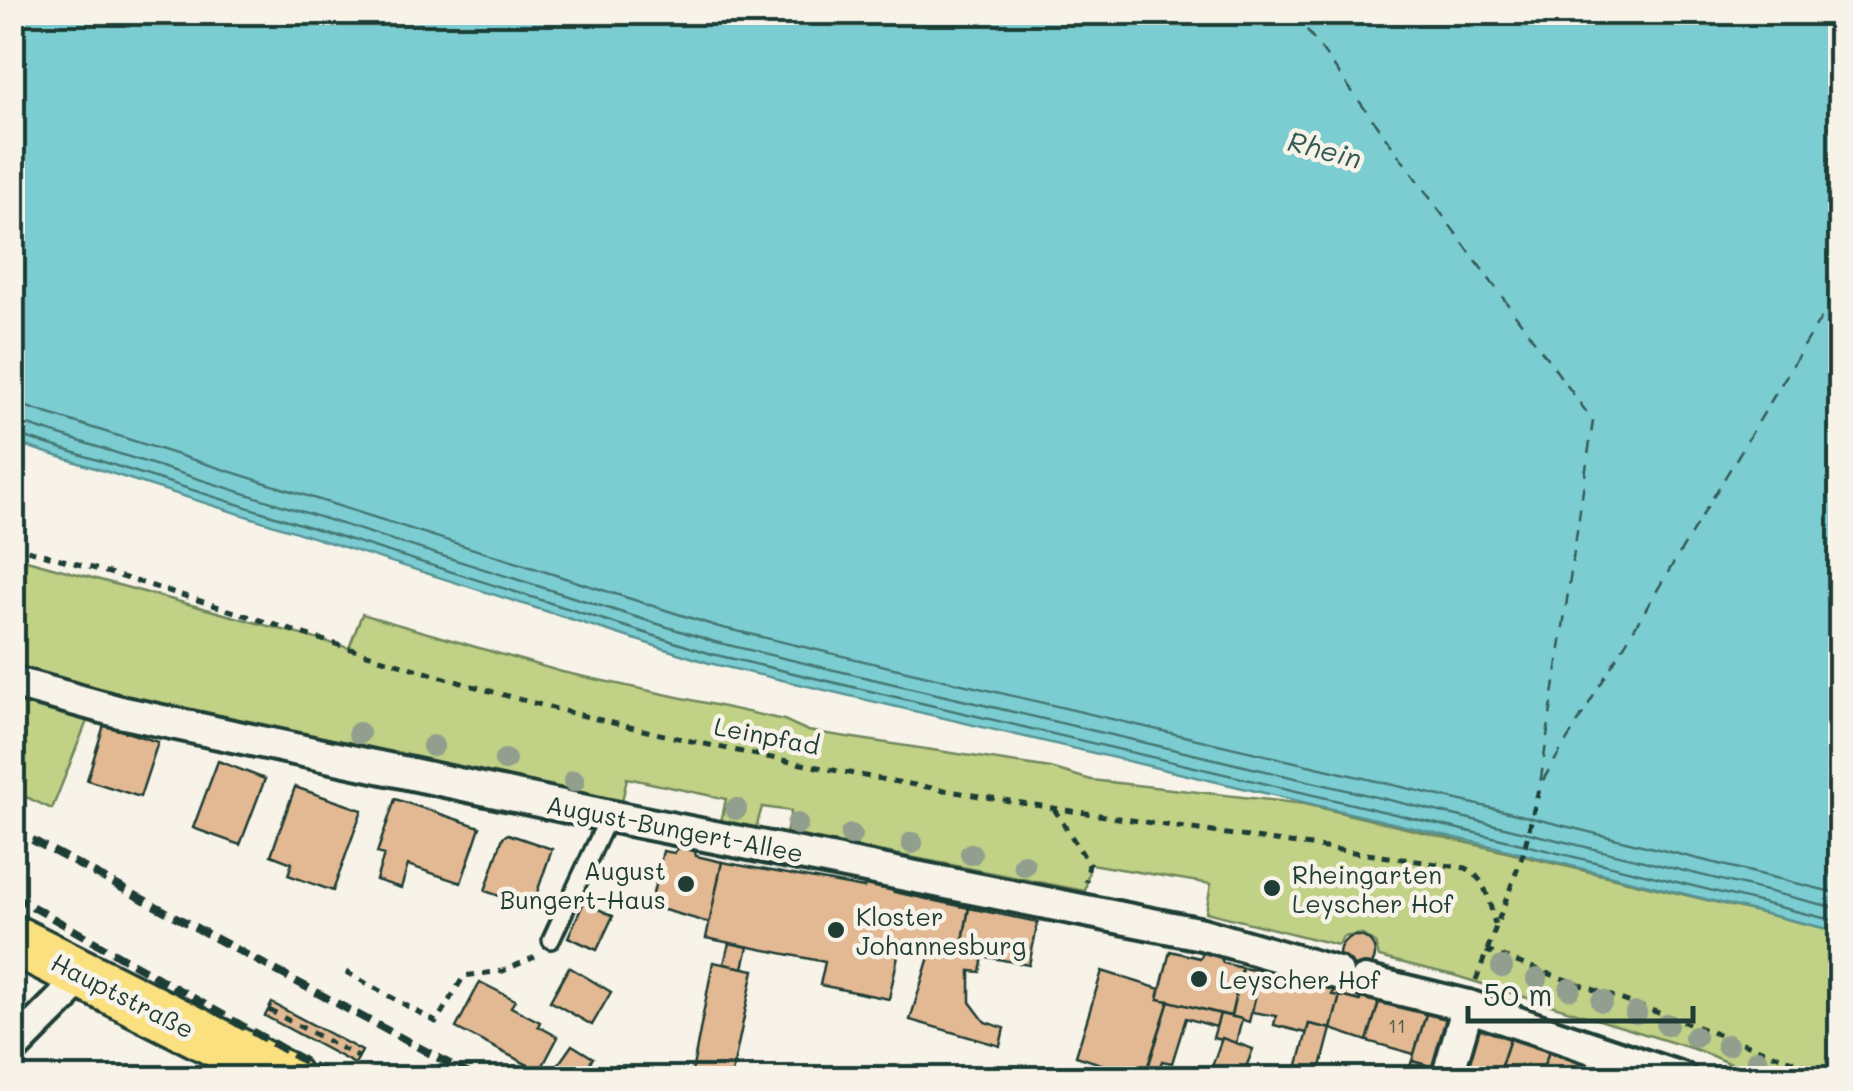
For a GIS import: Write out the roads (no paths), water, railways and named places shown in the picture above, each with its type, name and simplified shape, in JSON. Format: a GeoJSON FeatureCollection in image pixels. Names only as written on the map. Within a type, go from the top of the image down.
{"type":"FeatureCollection","features":[{"type":"Feature","properties":{"kind":"main road","name":"Hauptstraße"},"geometry":{"type":"LineString","coordinates":[[12,939],[286,1078]]}},
{"type":"Feature","properties":{"kind":"street","name":"August-Bungert-Allee"},"geometry":{"type":"LineString","coordinates":[[12,682],[120,712],[609,816],[1202,934],[1468,1006],[1681,1078]]}},
{"type":"Feature","properties":{"kind":"street"},"geometry":{"type":"LineString","coordinates":[[12,1049],[62,998],[78,973]]}},
{"type":"Feature","properties":{"kind":"street"},"geometry":{"type":"LineString","coordinates":[[1447,1078],[1468,1006]]}},
{"type":"Feature","properties":{"kind":"lane"},"geometry":{"type":"LineString","coordinates":[[551,940],[609,816]]}},
{"type":"Feature","properties":{"kind":"water","name":"Rhein"},"geometry":{"type":"Polygon","coordinates":[[[13,12],[1840,13],[1840,932],[709,663],[13,442],[13,12]]]}},
{"type":"Feature","properties":{"kind":"railway"},"geometry":{"type":"LineString","coordinates":[[12,829],[476,1078]]}},
{"type":"Feature","properties":{"kind":"railway"},"geometry":{"type":"LineString","coordinates":[[12,895],[334,1078]]}},
{"type":"Feature","properties":{"kind":"place","name":"August Bungert-Haus"},"geometry":{"type":"Point","coordinates":[686,884]}},
{"type":"Feature","properties":{"kind":"place","name":"Rheingarten Leyscher Hof"},"geometry":{"type":"Point","coordinates":[1272,888]}},
{"type":"Feature","properties":{"kind":"place","name":"Kloster Johannesburg"},"geometry":{"type":"Point","coordinates":[836,930]}},
{"type":"Feature","properties":{"kind":"place","name":"Leyscher Hof"},"geometry":{"type":"Point","coordinates":[1199,979]}}]}
